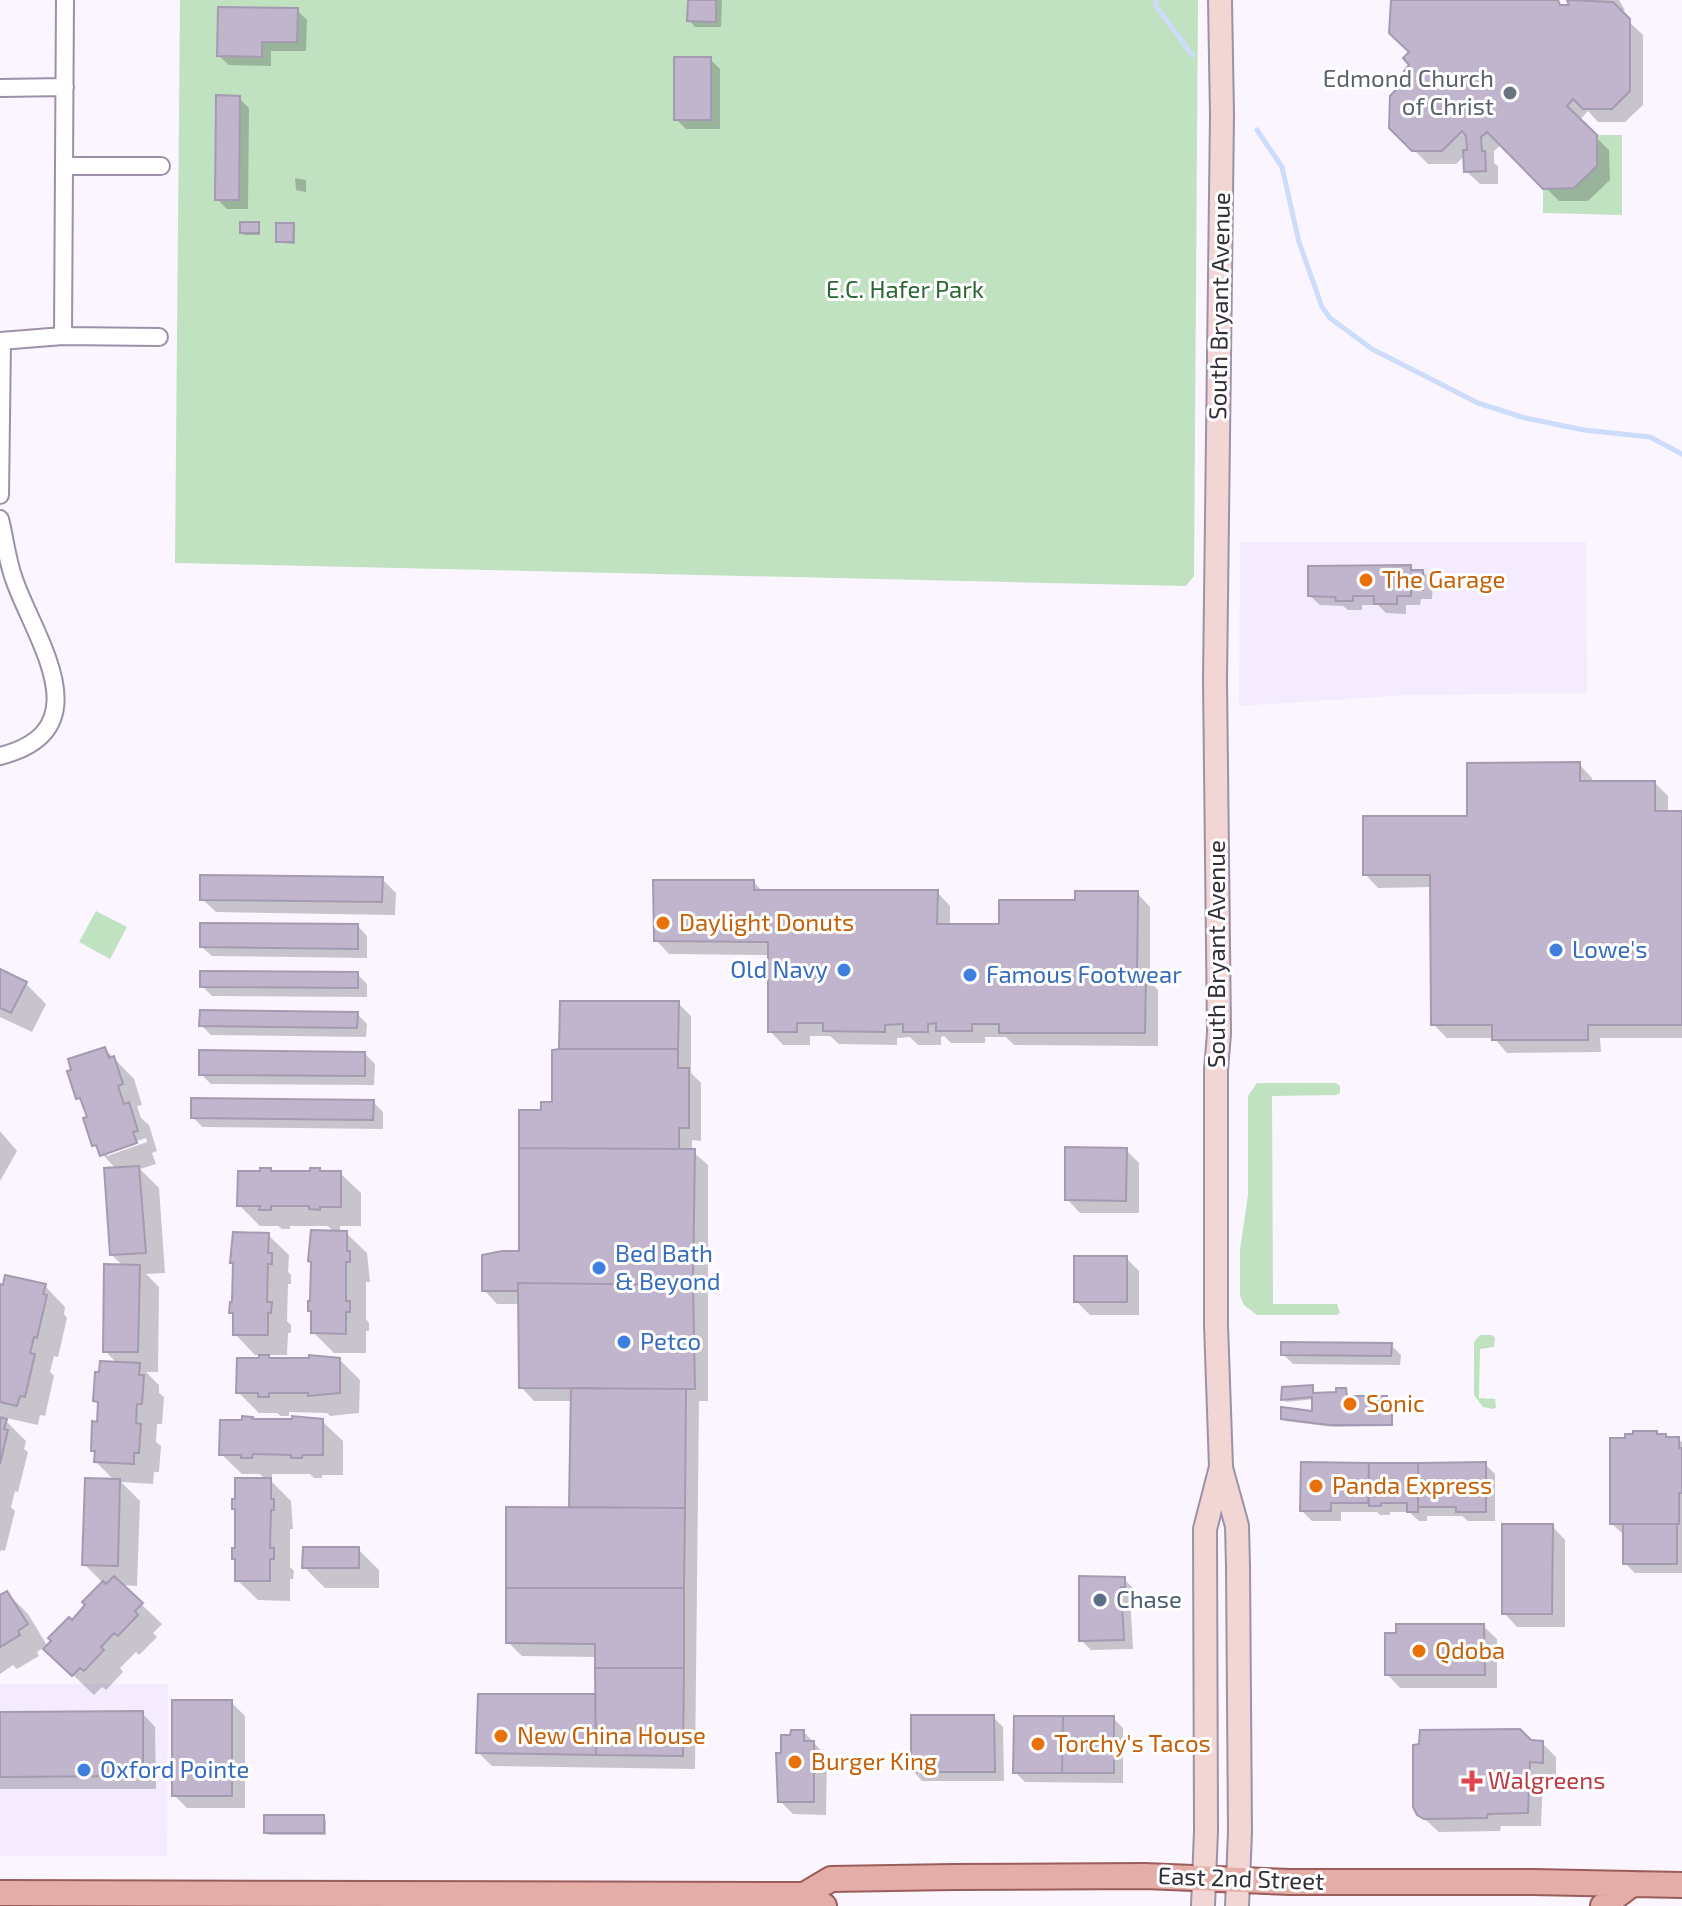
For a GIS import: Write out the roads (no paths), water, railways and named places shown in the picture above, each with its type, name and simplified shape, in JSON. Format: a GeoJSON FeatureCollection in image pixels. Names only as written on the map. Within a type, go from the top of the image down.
{"type":"FeatureCollection","features":[{"type":"Feature","properties":{"kind":"main road","name":"South Bryant Avenue"},"geometry":{"type":"LineString","coordinates":[[1203,1906],[1205,1529],[1221,1467],[1216,1325],[1216,1070],[1219,1018],[1215,679],[1222,115],[1220,0]]}},
{"type":"Feature","properties":{"kind":"main road"},"geometry":{"type":"LineString","coordinates":[[1221,1467],[1237,1526],[1240,1722],[1237,1906]]}},
{"type":"Feature","properties":{"kind":"main road","name":"East 2nd Street"},"geometry":{"type":"LineString","coordinates":[[0,1893],[336,1900],[814,1900],[831,1879],[1130,1876],[1682,1885]]}},
{"type":"Feature","properties":{"kind":"main road"},"geometry":{"type":"LineString","coordinates":[[1603,1906],[1632,1884]]}},
{"type":"Feature","properties":{"kind":"street"},"geometry":{"type":"LineString","coordinates":[[63,336],[65,0]]}},
{"type":"Feature","properties":{"kind":"street"},"geometry":{"type":"LineString","coordinates":[[0,88],[65,87]]}},
{"type":"Feature","properties":{"kind":"street"},"geometry":{"type":"LineString","coordinates":[[65,166],[161,166]]}},
{"type":"Feature","properties":{"kind":"street"},"geometry":{"type":"LineString","coordinates":[[0,495],[1,341],[63,336],[159,337]]}},
{"type":"Feature","properties":{"kind":"street"},"geometry":{"type":"LineString","coordinates":[[0,519],[14,578],[54,675],[56,707],[50,723],[36,739],[0,756]]}},
{"type":"Feature","properties":{"kind":"waterway"},"geometry":{"type":"LineString","coordinates":[[1156,0],[1156,6],[1192,55]]}},
{"type":"Feature","properties":{"kind":"waterway"},"geometry":{"type":"LineString","coordinates":[[1257,130],[1282,167],[1299,242],[1322,307],[1330,318],[1372,349],[1478,403],[1525,418],[1584,430],[1650,437],[1682,454]]}},
{"type":"Feature","properties":{"kind":"place","name":"Edmond Church of Christ"},"geometry":{"type":"Point","coordinates":[1510,93]}},
{"type":"Feature","properties":{"kind":"place","name":"The Garage"},"geometry":{"type":"Point","coordinates":[1366,580]}},
{"type":"Feature","properties":{"kind":"place","name":"Daylight Donuts"},"geometry":{"type":"Point","coordinates":[663,923]}},
{"type":"Feature","properties":{"kind":"place","name":"Lowe's"},"geometry":{"type":"Point","coordinates":[1556,950]}},
{"type":"Feature","properties":{"kind":"place","name":"Old Navy"},"geometry":{"type":"Point","coordinates":[844,970]}},
{"type":"Feature","properties":{"kind":"place","name":"Famous Footwear"},"geometry":{"type":"Point","coordinates":[970,975]}},
{"type":"Feature","properties":{"kind":"place","name":"Bed Bath & Beyond"},"geometry":{"type":"Point","coordinates":[599,1268]}},
{"type":"Feature","properties":{"kind":"place","name":"Petco"},"geometry":{"type":"Point","coordinates":[624,1342]}},
{"type":"Feature","properties":{"kind":"place","name":"Sonic"},"geometry":{"type":"Point","coordinates":[1350,1404]}},
{"type":"Feature","properties":{"kind":"place","name":"Panda Express"},"geometry":{"type":"Point","coordinates":[1316,1486]}},
{"type":"Feature","properties":{"kind":"place","name":"Chase"},"geometry":{"type":"Point","coordinates":[1100,1600]}},
{"type":"Feature","properties":{"kind":"place","name":"Qdoba"},"geometry":{"type":"Point","coordinates":[1419,1651]}},
{"type":"Feature","properties":{"kind":"place","name":"New China House"},"geometry":{"type":"Point","coordinates":[501,1736]}},
{"type":"Feature","properties":{"kind":"place","name":"Torchy's Tacos"},"geometry":{"type":"Point","coordinates":[1038,1744]}},
{"type":"Feature","properties":{"kind":"place","name":"Burger King"},"geometry":{"type":"Point","coordinates":[795,1762]}},
{"type":"Feature","properties":{"kind":"place","name":"Oxford Pointe"},"geometry":{"type":"Point","coordinates":[84,1770]}},
{"type":"Feature","properties":{"kind":"place","name":"Walgreens"},"geometry":{"type":"Point","coordinates":[1472,1781]}},
{"type":"Feature","properties":{"kind":"park label","name":"E.C. Hafer Park"},"geometry":{"type":"Point","coordinates":[905,290]}}]}
